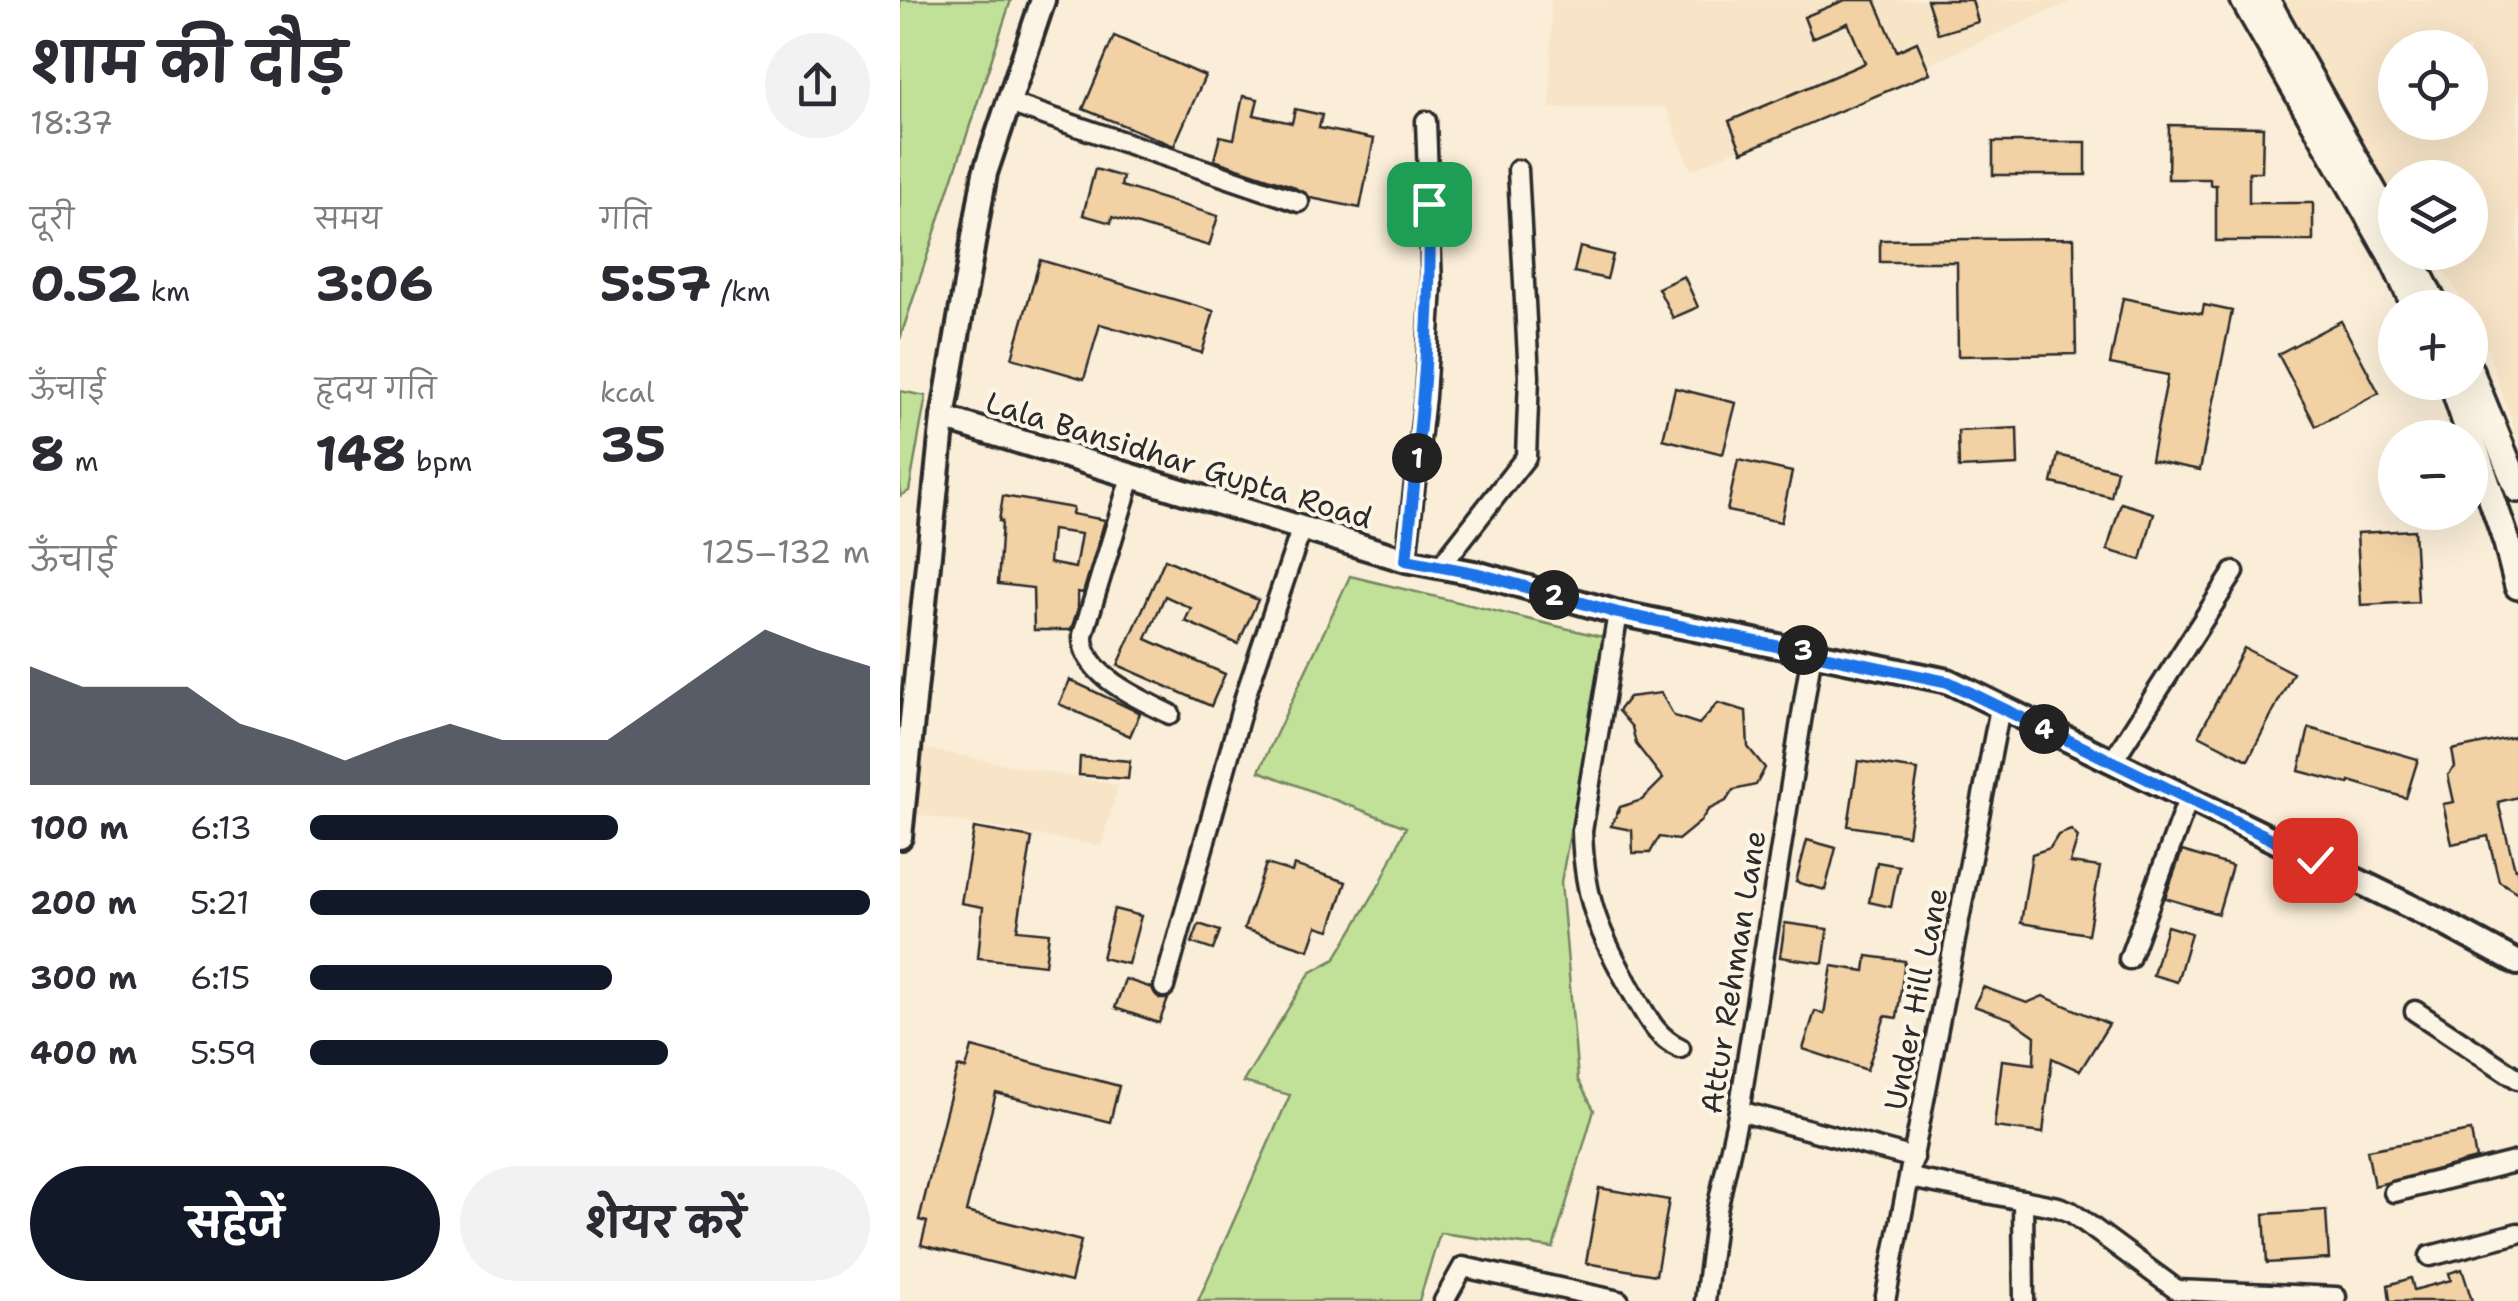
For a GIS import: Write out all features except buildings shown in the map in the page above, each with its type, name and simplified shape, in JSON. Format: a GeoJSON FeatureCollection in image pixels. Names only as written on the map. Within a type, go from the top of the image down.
{"type":"FeatureCollection","features":[{"type":"Feature","properties":{"kind":"main road"},"geometry":{"type":"LineString","coordinates":[[2244,0],[2407,290]]}},
{"type":"Feature","properties":{"kind":"main road"},"geometry":{"type":"LineString","coordinates":[[2266,0],[2378,200]]}},
{"type":"Feature","properties":{"kind":"main road"},"geometry":{"type":"LineString","coordinates":[[2458,400],[2518,586]]}},
{"type":"Feature","properties":{"kind":"main road"},"geometry":{"type":"LineString","coordinates":[[2482,400],[2518,489]]}},
{"type":"Feature","properties":{"kind":"street"},"geometry":{"type":"LineString","coordinates":[[900,837],[943,418],[985,173],[1043,0]]}},
{"type":"Feature","properties":{"kind":"street"},"geometry":{"type":"LineString","coordinates":[[1009,103],[1298,202]]}},
{"type":"Feature","properties":{"kind":"street"},"geometry":{"type":"LineString","coordinates":[[1406,560],[1432,287],[1426,121]]}},
{"type":"Feature","properties":{"kind":"street"},"geometry":{"type":"LineString","coordinates":[[1440,566],[1526,457],[1529,377],[1518,170]]}},
{"type":"Feature","properties":{"kind":"street","name":"Lala Bansidhar Gupta Road"},"geometry":{"type":"LineString","coordinates":[[943,418],[1406,560],[1479,574],[1618,613],[1948,682],[2442,922],[2518,963]]}},
{"type":"Feature","properties":{"kind":"street"},"geometry":{"type":"LineString","coordinates":[[1131,477],[1083,635],[1083,647],[1112,682],[1170,714]]}},
{"type":"Feature","properties":{"kind":"street"},"geometry":{"type":"LineString","coordinates":[[1164,987],[1246,694],[1301,530]]}},
{"type":"Feature","properties":{"kind":"street"},"geometry":{"type":"LineString","coordinates":[[2112,762],[2234,572]]}},
{"type":"Feature","properties":{"kind":"street"},"geometry":{"type":"LineString","coordinates":[[1618,613],[1582,831],[1583,866],[1602,938],[1653,1028],[1680,1048]]}},
{"type":"Feature","properties":{"kind":"street","name":"Attur Rehman Lane"},"geometry":{"type":"LineString","coordinates":[[1705,1301],[1716,1214],[1739,1111],[1812,652]]}},
{"type":"Feature","properties":{"kind":"street","name":"Under Hill Lane"},"geometry":{"type":"LineString","coordinates":[[1885,1301],[2000,708]]}},
{"type":"Feature","properties":{"kind":"street"},"geometry":{"type":"LineString","coordinates":[[2129,959],[2188,799]]}},
{"type":"Feature","properties":{"kind":"street"},"geometry":{"type":"LineString","coordinates":[[2415,1011],[2518,1079]]}},
{"type":"Feature","properties":{"kind":"street"},"geometry":{"type":"LineString","coordinates":[[1739,1111],[1914,1158]]}},
{"type":"Feature","properties":{"kind":"street"},"geometry":{"type":"LineString","coordinates":[[2394,1192],[2518,1161]]}},
{"type":"Feature","properties":{"kind":"street"},"geometry":{"type":"LineString","coordinates":[[1910,1178],[2071,1212],[2176,1290],[2336,1297]]}},
{"type":"Feature","properties":{"kind":"street"},"geometry":{"type":"LineString","coordinates":[[2023,1200],[2024,1301]]}},
{"type":"Feature","properties":{"kind":"street"},"geometry":{"type":"LineString","coordinates":[[2430,1256],[2518,1232]]}},
{"type":"Feature","properties":{"kind":"street"},"geometry":{"type":"LineString","coordinates":[[1444,1301],[1462,1267],[1618,1301]]}},
{"type":"Feature","properties":{"kind":"shaded area"},"geometry":{"type":"Polygon","coordinates":[[[1551,0],[2074,0],[1691,170],[1665,107],[1550,108],[1551,0]]]}},
{"type":"Feature","properties":{"kind":"shaded area"},"geometry":{"type":"Polygon","coordinates":[[[2273,0],[2518,0],[2518,441],[2488,351],[2488,290],[2456,290],[2443,270],[2488,270],[2488,160],[2378,160],[2378,168],[2273,0]]]}},
{"type":"Feature","properties":{"kind":"shaded area"},"geometry":{"type":"Polygon","coordinates":[[[920,748],[1118,785],[1101,846],[913,814],[920,748]]]}},
{"type":"Feature","properties":{"kind":"green space"},"geometry":{"type":"Polygon","coordinates":[[[900,0],[1011,0],[900,339],[900,0]]]}},
{"type":"Feature","properties":{"kind":"green space"},"geometry":{"type":"Polygon","coordinates":[[[900,391],[926,396],[909,491],[900,496],[900,391]]]}},
{"type":"Feature","properties":{"kind":"green space"},"geometry":{"type":"Polygon","coordinates":[[[1350,576],[1606,638],[1561,882],[1578,1080],[1594,1110],[1553,1248],[1440,1233],[1419,1301],[1198,1301],[1290,1095],[1243,1082],[1310,973],[1335,959],[1381,882],[1406,827],[1259,771],[1350,576]]]}},
{"type":"Feature","properties":{"kind":"route"},"geometry":{"type":"LineString","coordinates":[[1429,204],[1432,287],[1406,560],[1479,574],[1618,613],[1948,682],[2315,860]]}}]}
